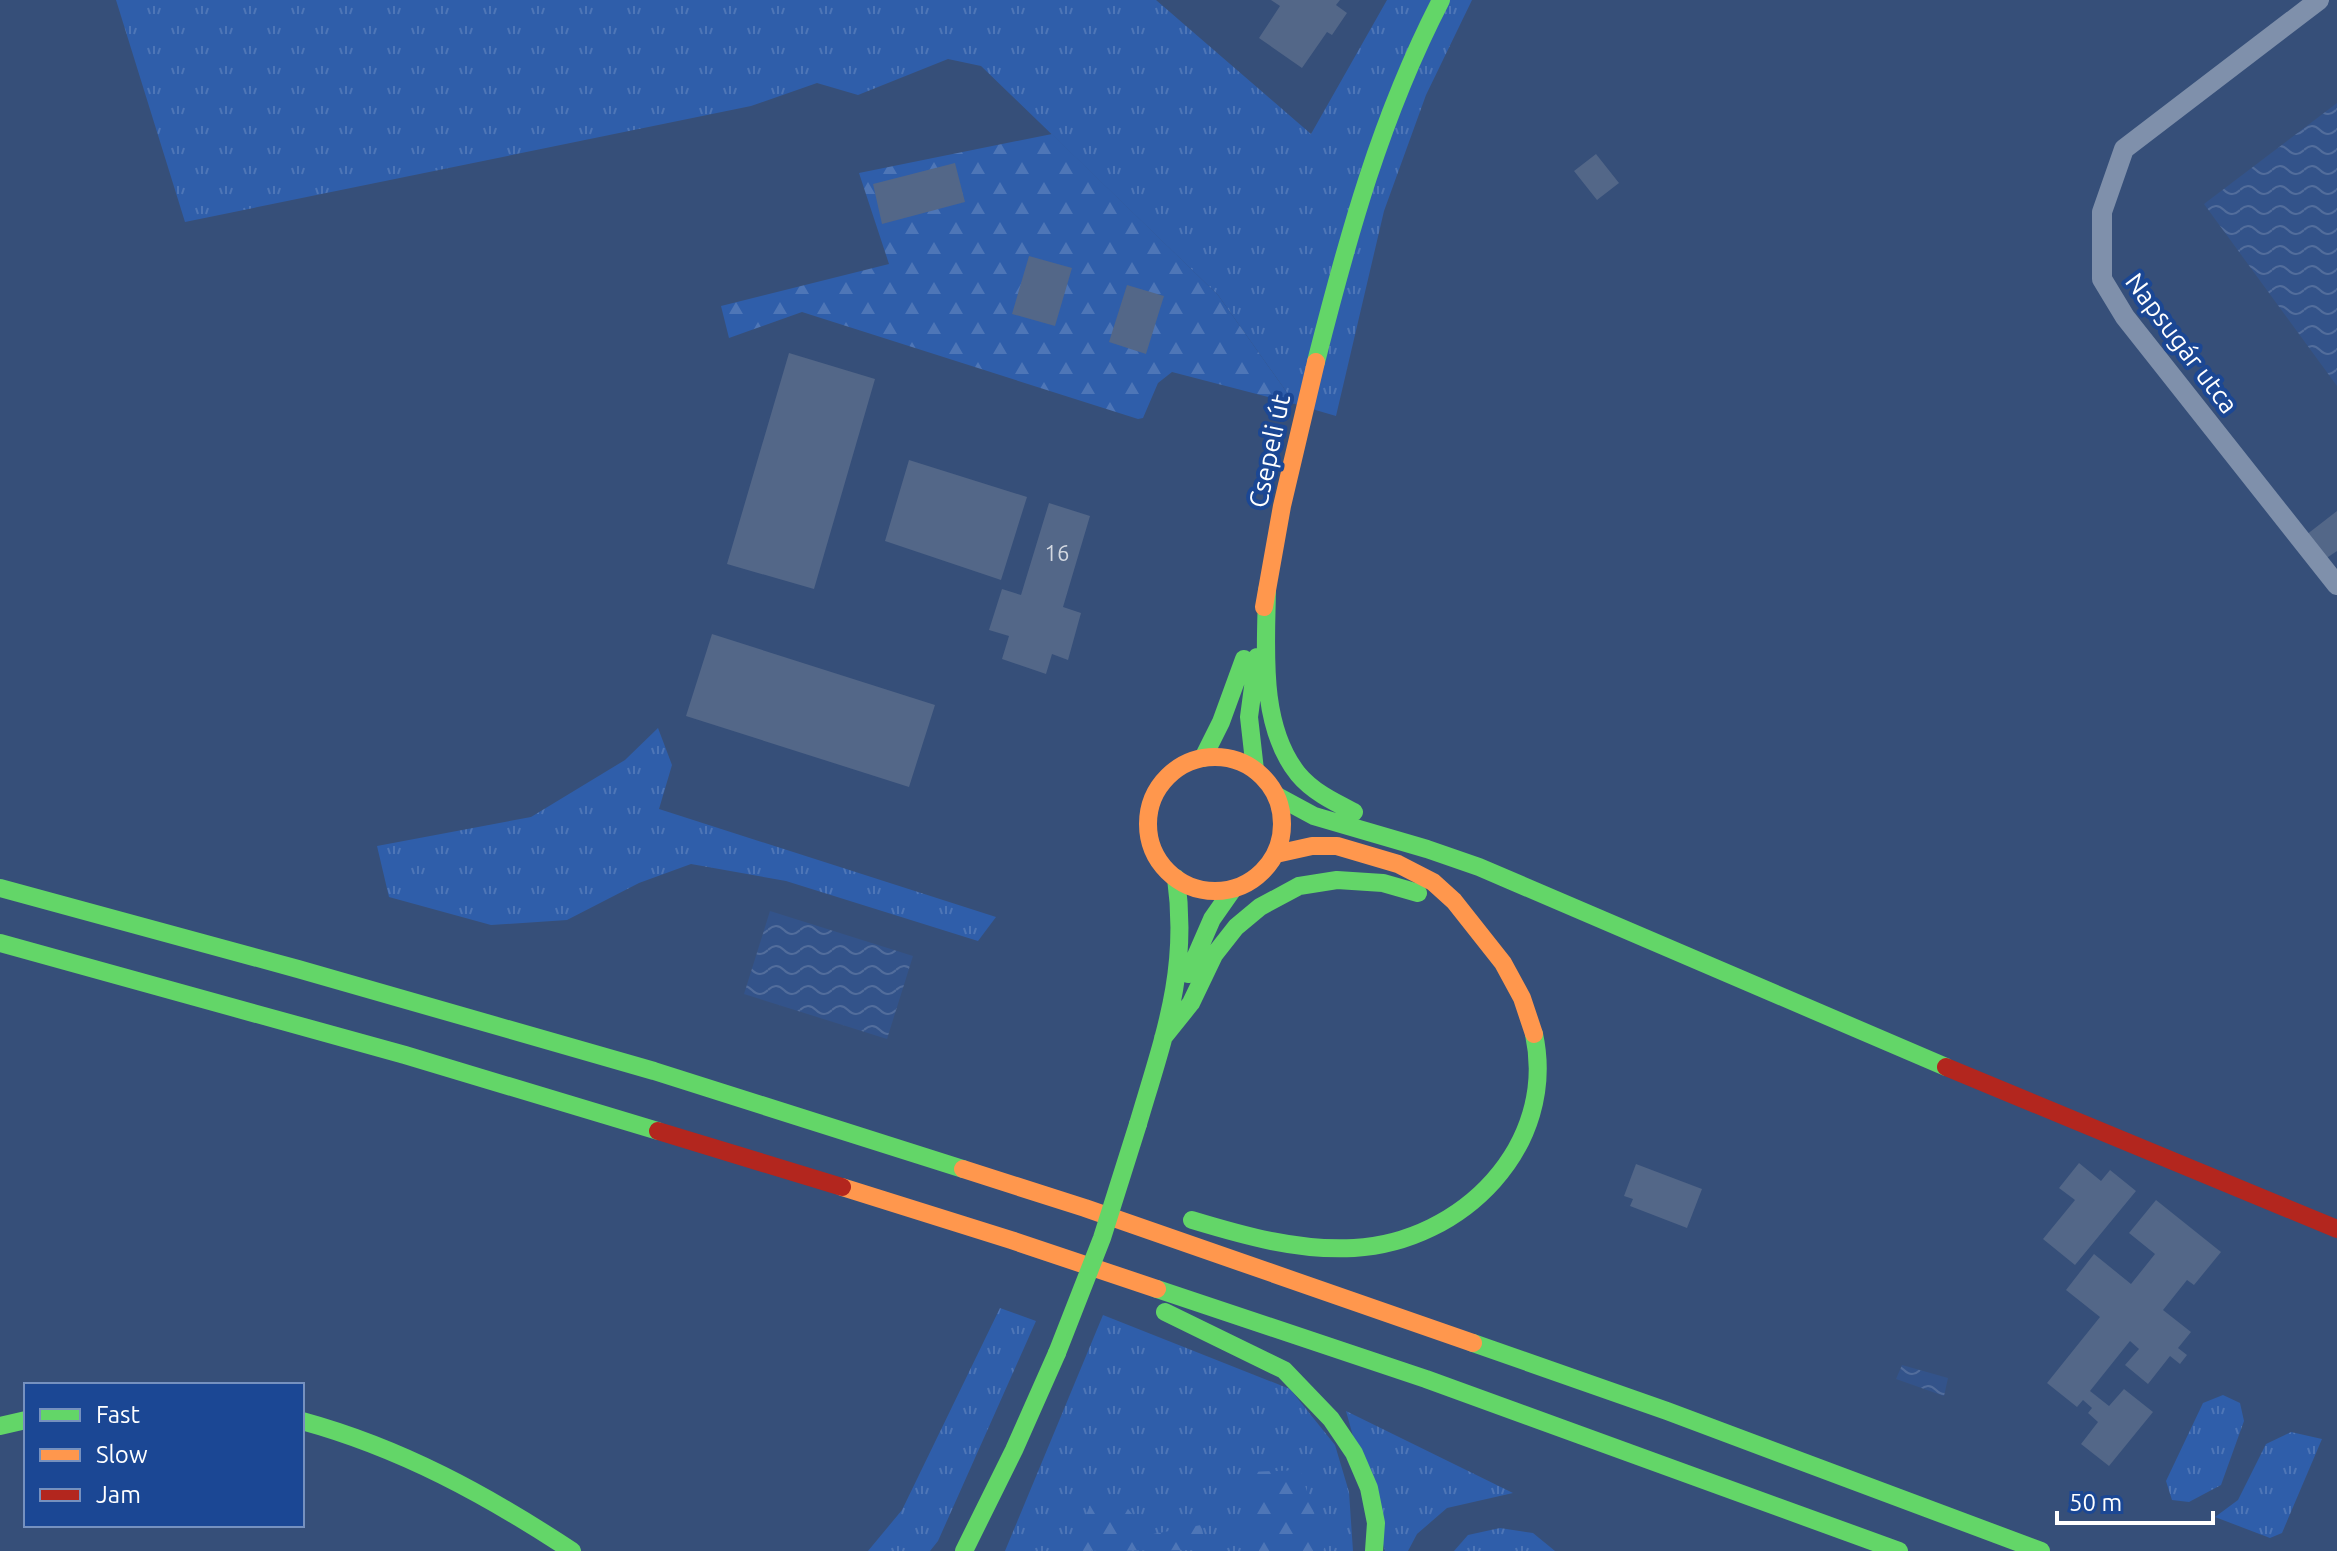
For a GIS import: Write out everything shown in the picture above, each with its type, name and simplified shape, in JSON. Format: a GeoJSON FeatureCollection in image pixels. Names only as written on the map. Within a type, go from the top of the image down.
{"type":"FeatureCollection","features":[{"type":"Feature","properties":{"kind":"main road","name":"Csepeli út"},"geometry":{"type":"LineString","coordinates":[[1255,770],[1249,717],[1267,590],[1303,416],[1358,201],[1392,104],[1426,26],[1441,0]]}},
{"type":"Feature","properties":{"kind":"main road","name":"Csepeli út"},"geometry":{"type":"LineString","coordinates":[[1203,758],[1225,712],[1267,590]]}},
{"type":"Feature","properties":{"kind":"main road"},"geometry":{"type":"LineString","coordinates":[[1267,590],[1273,719],[1280,744],[1297,773],[1324,797],[1427,849]]}},
{"type":"Feature","properties":{"kind":"main road"},"geometry":{"type":"LineString","coordinates":[[1221,757],[1239,761],[1255,770],[1268,781],[1277,796],[1282,815],[1282,835],[1276,854],[1265,870],[1233,889],[1213,891],[1194,887],[1176,878],[1161,864],[1152,846],[1148,826],[1150,805],[1158,789],[1168,776],[1183,765],[1203,758],[1221,757]]}},
{"type":"Feature","properties":{"kind":"main road"},"geometry":{"type":"LineString","coordinates":[[1277,796],[1314,816],[1479,867],[1760,989],[2337,1229]]}},
{"type":"Feature","properties":{"kind":"main road"},"geometry":{"type":"LineString","coordinates":[[1085,1208],[1162,1213],[1238,1235],[1294,1245],[1375,1247],[1426,1232],[1456,1214],[1482,1194],[1508,1165],[1523,1138],[1538,1079],[1534,1034],[1524,1002],[1510,972],[1441,887],[1392,862],[1343,846],[1317,845],[1276,854]]}},
{"type":"Feature","properties":{"kind":"main road"},"geometry":{"type":"LineString","coordinates":[[964,1551],[1057,1353],[1102,1238],[1138,1124],[1179,968],[1181,914],[1176,878]]}},
{"type":"Feature","properties":{"kind":"main road"},"geometry":{"type":"LineString","coordinates":[[1163,1038],[1191,1003],[1214,955],[1236,927],[1260,907],[1299,886],[1337,880],[1383,883],[1426,895],[1471,922]]}},
{"type":"Feature","properties":{"kind":"main road"},"geometry":{"type":"LineString","coordinates":[[0,888],[654,1071],[1085,1208],[1667,1411],[2041,1551]]}},
{"type":"Feature","properties":{"kind":"main road"},"geometry":{"type":"LineString","coordinates":[[1163,1038],[1205,932],[1220,903],[1233,889]]}},
{"type":"Feature","properties":{"kind":"main road"},"geometry":{"type":"LineString","coordinates":[[0,943],[566,1102],[1011,1240],[1426,1379],[1899,1551]]}},
{"type":"Feature","properties":{"kind":"main road"},"geometry":{"type":"LineString","coordinates":[[1011,1240],[1284,1370],[1331,1419],[1354,1453],[1369,1488],[1376,1523],[1374,1551]]}},
{"type":"Feature","properties":{"kind":"main road"},"geometry":{"type":"LineString","coordinates":[[0,1426],[24,1420]]}},
{"type":"Feature","properties":{"kind":"main road"},"geometry":{"type":"LineString","coordinates":[[304,1422],[359,1437],[443,1473],[572,1551]]}},
{"type":"Feature","properties":{"kind":"street","name":"Napsugár utca"},"geometry":{"type":"LineString","coordinates":[[2319,0],[2124,149],[2102,212],[2102,279],[2125,317],[2337,585]]}},
{"type":"Feature","properties":{"kind":"green space"},"geometry":{"type":"Polygon","coordinates":[[[116,0],[1156,0],[1311,134],[1387,0],[1472,0],[1426,95],[1384,211],[1336,416],[1295,404],[1218,295],[981,66],[948,59],[858,95],[817,83],[751,106],[185,222],[116,0]]]}},
{"type":"Feature","properties":{"kind":"green space"},"geometry":{"type":"Polygon","coordinates":[[[1052,134],[1218,295],[1295,404],[1172,372],[1158,383],[1143,418],[1138,419],[802,312],[729,338],[721,306],[889,264],[859,173],[1052,134]]]}},
{"type":"Feature","properties":{"kind":"green space"},"geometry":{"type":"Polygon","coordinates":[[[658,728],[672,765],[659,809],[996,917],[978,941],[786,881],[691,864],[639,883],[567,920],[491,925],[389,897],[377,846],[531,817],[625,760],[658,728]]]}},
{"type":"Feature","properties":{"kind":"green space"},"geometry":{"type":"Polygon","coordinates":[[[1000,1308],[1036,1321],[938,1541],[930,1551],[868,1551],[902,1510],[1000,1308]]]}},
{"type":"Feature","properties":{"kind":"green space"},"geometry":{"type":"Polygon","coordinates":[[[1103,1315],[1290,1389],[1335,1445],[1349,1492],[1353,1551],[1005,1551],[1103,1315]]]}},
{"type":"Feature","properties":{"kind":"green space"},"geometry":{"type":"Polygon","coordinates":[[[2223,1395],[2240,1403],[2244,1421],[2221,1485],[2189,1502],[2172,1500],[2166,1481],[2203,1403],[2223,1395]]]}},
{"type":"Feature","properties":{"kind":"green space"},"geometry":{"type":"Polygon","coordinates":[[[1346,1411],[1513,1493],[1447,1508],[1417,1534],[1408,1551],[1385,1551],[1346,1411]]]}},
{"type":"Feature","properties":{"kind":"green space"},"geometry":{"type":"Polygon","coordinates":[[[2291,1432],[2322,1439],[2282,1533],[2270,1538],[2215,1517],[2238,1500],[2266,1444],[2291,1432]]]}},
{"type":"Feature","properties":{"kind":"green space"},"geometry":{"type":"Polygon","coordinates":[[[1300,1470],[1325,1546],[1323,1551],[1256,1551],[1250,1546],[1250,1472],[1300,1470]]]}},
{"type":"Feature","properties":{"kind":"green space"},"geometry":{"type":"Polygon","coordinates":[[[1122,1501],[1148,1535],[1201,1525],[1207,1550],[1071,1551],[1091,1503],[1122,1501]]]}},
{"type":"Feature","properties":{"kind":"green space"},"geometry":{"type":"Polygon","coordinates":[[[1500,1528],[1533,1533],[1555,1551],[1454,1551],[1468,1535],[1500,1528]]]}},
{"type":"Feature","properties":{"kind":"water"},"geometry":{"type":"Polygon","coordinates":[[[2337,103],[2337,386],[2204,204],[2337,103]]]}},
{"type":"Feature","properties":{"kind":"water"},"geometry":{"type":"Polygon","coordinates":[[[770,911],[913,956],[887,1039],[744,994],[770,911]]]}},
{"type":"Feature","properties":{"kind":"water"},"geometry":{"type":"Polygon","coordinates":[[[1902,1365],[1948,1378],[1944,1396],[1896,1379],[1902,1365]]]}},
{"type":"Feature","properties":{"kind":"building"},"geometry":{"type":"Polygon","coordinates":[[[1271,0],[1340,0],[1336,5],[1347,13],[1332,35],[1327,32],[1302,68],[1259,38],[1280,6],[1271,0]]]}},
{"type":"Feature","properties":{"kind":"building"},"geometry":{"type":"Polygon","coordinates":[[[1596,154],[1619,183],[1597,200],[1574,171],[1596,154]]]}},
{"type":"Feature","properties":{"kind":"building"},"geometry":{"type":"Polygon","coordinates":[[[955,163],[965,202],[882,224],[873,184],[955,163]]]}},
{"type":"Feature","properties":{"kind":"building"},"geometry":{"type":"Polygon","coordinates":[[[1029,256],[1072,268],[1055,326],[1012,314],[1029,256]]]}},
{"type":"Feature","properties":{"kind":"building"},"geometry":{"type":"Polygon","coordinates":[[[1127,285],[1164,296],[1146,354],[1109,342],[1127,285]]]}},
{"type":"Feature","properties":{"kind":"building"},"geometry":{"type":"Polygon","coordinates":[[[789,353],[875,379],[814,589],[727,564],[789,353]]]}},
{"type":"Feature","properties":{"kind":"building"},"geometry":{"type":"Polygon","coordinates":[[[909,460],[1027,497],[1001,580],[885,541],[909,460]]]}},
{"type":"Feature","properties":{"kind":"building"},"geometry":{"type":"Polygon","coordinates":[[[1049,503],[1090,516],[1063,607],[1081,613],[1068,660],[1052,654],[1046,674],[1002,659],[1009,636],[989,630],[1002,589],[1021,595],[1049,503]]]}},
{"type":"Feature","properties":{"kind":"building"},"geometry":{"type":"Polygon","coordinates":[[[2337,511],[2337,551],[2325,559],[2306,535],[2337,511]]]}},
{"type":"Feature","properties":{"kind":"building"},"geometry":{"type":"Polygon","coordinates":[[[712,634],[935,705],[909,787],[686,716],[712,634]]]}},
{"type":"Feature","properties":{"kind":"building"},"geometry":{"type":"Polygon","coordinates":[[[2079,1163],[2101,1181],[2110,1170],[2136,1191],[2075,1265],[2043,1239],[2075,1200],[2059,1188],[2079,1163]]]}},
{"type":"Feature","properties":{"kind":"building"},"geometry":{"type":"Polygon","coordinates":[[[1636,1164],[1702,1189],[1687,1228],[1630,1206],[1633,1199],[1624,1196],[1636,1164]]]}},
{"type":"Feature","properties":{"kind":"building"},"geometry":{"type":"Polygon","coordinates":[[[2156,1200],[2221,1252],[2194,1285],[2187,1280],[2163,1310],[2191,1332],[2178,1348],[2187,1355],[2180,1364],[2170,1356],[2148,1384],[2125,1365],[2139,1349],[2130,1341],[2090,1391],[2109,1406],[2124,1389],[2153,1412],[2109,1466],[2081,1444],[2098,1422],[2088,1413],[2092,1408],[2083,1400],[2077,1407],[2047,1383],[2100,1317],[2066,1290],[2094,1254],[2131,1284],[2155,1254],[2129,1233],[2156,1200]]]}},
{"type":"Feature","properties":{"kind":"traffic: fast"},"geometry":{"type":"LineString","coordinates":[[1316,362],[1368,177],[1401,88],[1441,0]]}},
{"type":"Feature","properties":{"kind":"traffic: fast"},"geometry":{"type":"LineString","coordinates":[[1267,590],[1268,686],[1271,710],[1285,754],[1310,786],[1354,812]]}},
{"type":"Feature","properties":{"kind":"traffic: fast"},"geometry":{"type":"LineString","coordinates":[[1255,770],[1249,717],[1257,657]]}},
{"type":"Feature","properties":{"kind":"traffic: fast"},"geometry":{"type":"LineString","coordinates":[[1203,758],[1221,722],[1244,659]]}},
{"type":"Feature","properties":{"kind":"traffic: fast"},"geometry":{"type":"LineString","coordinates":[[1277,796],[1314,816],[1479,867],[1946,1067]]}},
{"type":"Feature","properties":{"kind":"traffic: fast"},"geometry":{"type":"LineString","coordinates":[[1138,1124],[1165,1032],[1177,974],[1179,912],[1176,878]]}},
{"type":"Feature","properties":{"kind":"traffic: fast"},"geometry":{"type":"LineString","coordinates":[[1163,1038],[1191,1003],[1214,955],[1236,927],[1260,907],[1299,886],[1337,880],[1383,883],[1418,893]]}},
{"type":"Feature","properties":{"kind":"traffic: fast"},"geometry":{"type":"LineString","coordinates":[[0,888],[654,1071],[963,1169]]}},
{"type":"Feature","properties":{"kind":"traffic: fast"},"geometry":{"type":"LineString","coordinates":[[1188,974],[1212,919],[1233,889]]}},
{"type":"Feature","properties":{"kind":"traffic: fast"},"geometry":{"type":"LineString","coordinates":[[0,943],[405,1055],[658,1131]]}},
{"type":"Feature","properties":{"kind":"traffic: fast"},"geometry":{"type":"LineString","coordinates":[[1192,1220],[1272,1241],[1333,1248],[1394,1242],[1431,1228],[1465,1207],[1494,1181],[1516,1149],[1531,1114],[1538,1075],[1534,1034]]}},
{"type":"Feature","properties":{"kind":"traffic: fast"},"geometry":{"type":"LineString","coordinates":[[1057,1353],[1102,1238],[1138,1124]]}},
{"type":"Feature","properties":{"kind":"traffic: fast"},"geometry":{"type":"LineString","coordinates":[[1157,1289],[1426,1379],[1899,1551]]}},
{"type":"Feature","properties":{"kind":"traffic: fast"},"geometry":{"type":"LineString","coordinates":[[1165,1312],[1284,1370],[1331,1419],[1354,1453],[1369,1488],[1376,1523],[1374,1551]]}},
{"type":"Feature","properties":{"kind":"traffic: fast"},"geometry":{"type":"LineString","coordinates":[[1473,1343],[1667,1411],[2041,1551]]}},
{"type":"Feature","properties":{"kind":"traffic: fast"},"geometry":{"type":"LineString","coordinates":[[964,1551],[1057,1353]]}},
{"type":"Feature","properties":{"kind":"traffic: fast"},"geometry":{"type":"LineString","coordinates":[[0,1426],[24,1420]]}},
{"type":"Feature","properties":{"kind":"traffic: fast"},"geometry":{"type":"LineString","coordinates":[[304,1422],[409,1459],[475,1492],[572,1551]]}},
{"type":"Feature","properties":{"kind":"traffic: slow"},"geometry":{"type":"LineString","coordinates":[[1264,607],[1282,506],[1316,362]]}},
{"type":"Feature","properties":{"kind":"traffic: slow"},"geometry":{"type":"LineString","coordinates":[[1215,757],[1241,762],[1262,777],[1277,798],[1282,824],[1277,850],[1262,871],[1241,886],[1215,891],[1189,886],[1168,871],[1153,850],[1148,824],[1153,798],[1168,777],[1189,762],[1215,757]]}},
{"type":"Feature","properties":{"kind":"traffic: slow"},"geometry":{"type":"LineString","coordinates":[[1276,854],[1312,846],[1337,846],[1398,864],[1433,882],[1454,901],[1503,963],[1522,998],[1534,1034]]}},
{"type":"Feature","properties":{"kind":"traffic: slow"},"geometry":{"type":"LineString","coordinates":[[963,1169],[1085,1208],[1473,1343]]}},
{"type":"Feature","properties":{"kind":"traffic: slow"},"geometry":{"type":"LineString","coordinates":[[842,1187],[1157,1289]]}},
{"type":"Feature","properties":{"kind":"traffic: jam"},"geometry":{"type":"LineString","coordinates":[[1946,1067],[2337,1229]]}},
{"type":"Feature","properties":{"kind":"traffic: jam"},"geometry":{"type":"LineString","coordinates":[[658,1131],[842,1187]]}}]}
